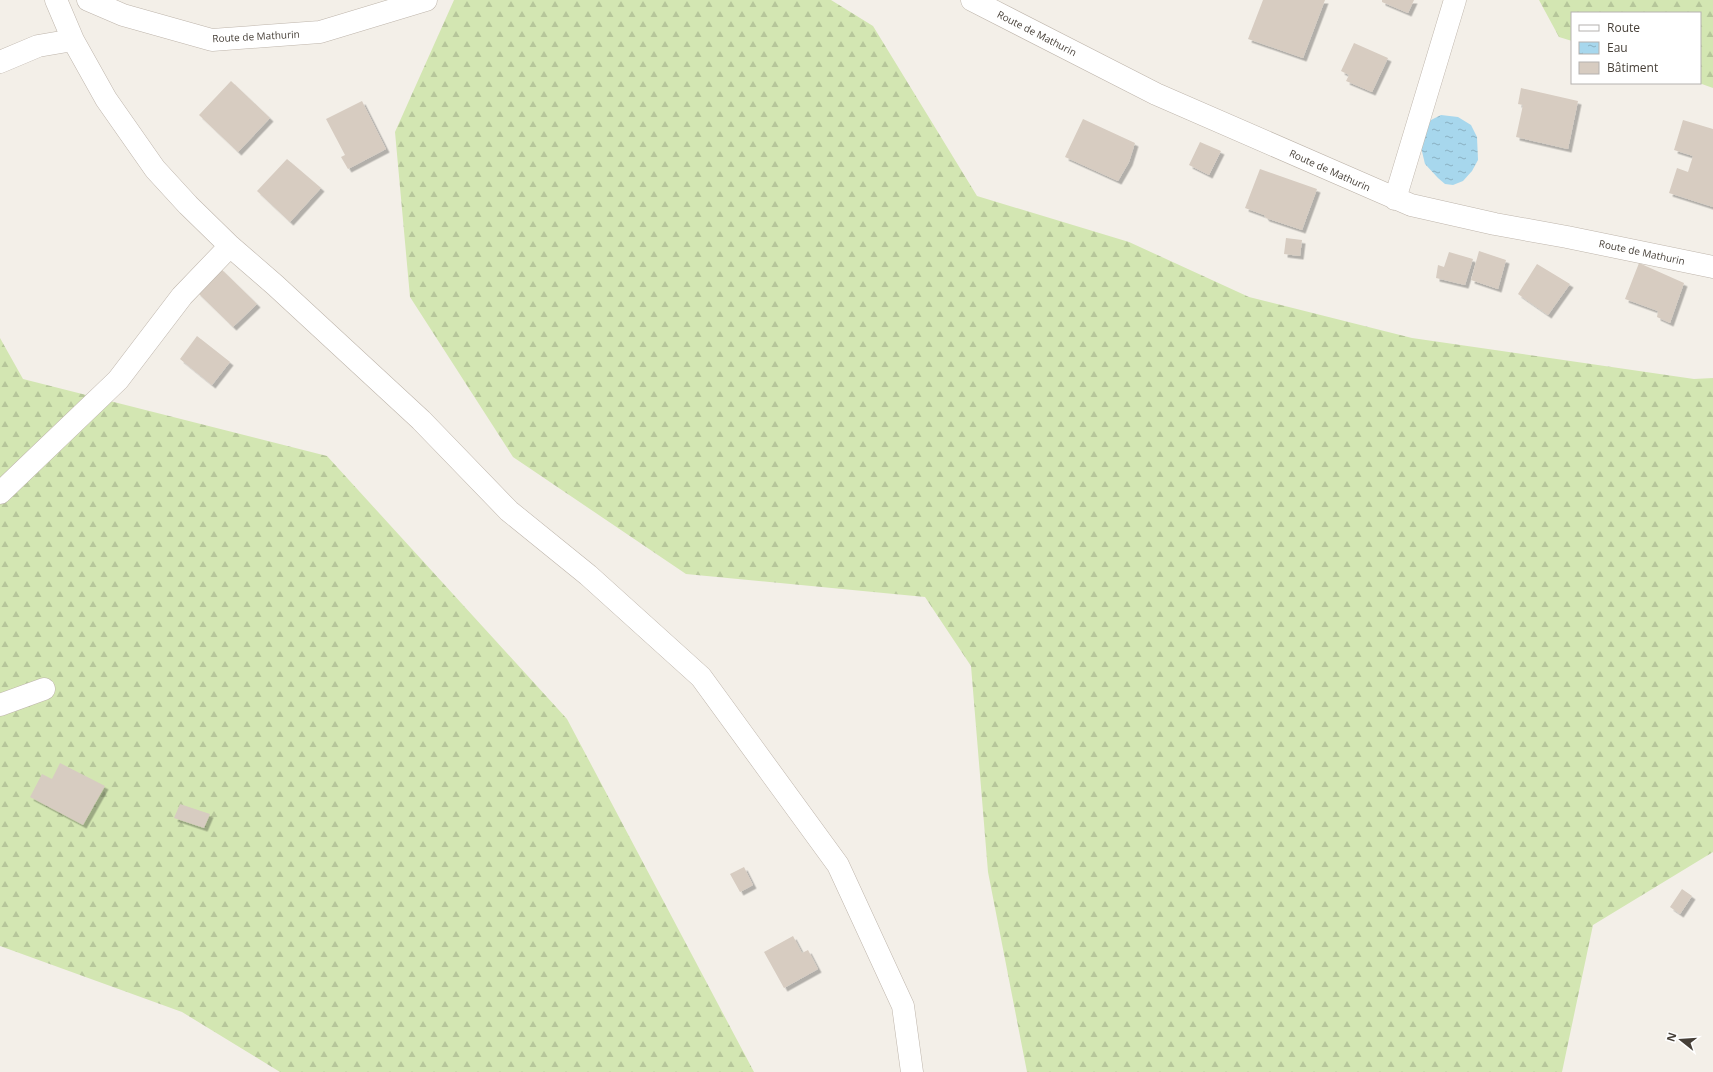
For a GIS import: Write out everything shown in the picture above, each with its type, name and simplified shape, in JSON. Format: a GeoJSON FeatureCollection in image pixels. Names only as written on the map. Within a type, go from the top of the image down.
{"type":"FeatureCollection","features":[{"type":"Feature","properties":{"kind":"street"},"geometry":{"type":"LineString","coordinates":[[56,0],[73,40],[106,99],[155,169],[188,205],[230,246],[275,285],[421,420],[509,511],[588,575],[701,677],[838,865],[903,1006],[912,1072]]}},
{"type":"Feature","properties":{"kind":"street","name":"Route de Mathurin"},"geometry":{"type":"LineString","coordinates":[[88,0],[123,15],[212,40],[320,32],[426,0]]}},
{"type":"Feature","properties":{"kind":"street","name":"Route de Mathurin"},"geometry":{"type":"LineString","coordinates":[[972,0],[1156,94],[1411,205],[1496,224],[1713,266]]}},
{"type":"Feature","properties":{"kind":"street"},"geometry":{"type":"LineString","coordinates":[[1395,198],[1455,0]]}},
{"type":"Feature","properties":{"kind":"street"},"geometry":{"type":"LineString","coordinates":[[0,62],[38,46],[73,40]]}},
{"type":"Feature","properties":{"kind":"street"},"geometry":{"type":"LineString","coordinates":[[0,493],[118,380],[182,296],[230,246]]}},
{"type":"Feature","properties":{"kind":"street"},"geometry":{"type":"LineString","coordinates":[[0,705],[44,689]]}},
{"type":"Feature","properties":{"kind":"green space"},"geometry":{"type":"Polygon","coordinates":[[[454,0],[831,0],[873,26],[977,196],[1129,242],[1249,297],[1412,338],[1694,379],[1713,378],[1713,852],[1593,925],[1562,1072],[1027,1072],[988,872],[971,666],[925,597],[686,574],[513,457],[410,297],[395,132],[454,0]]]}},
{"type":"Feature","properties":{"kind":"green space"},"geometry":{"type":"Polygon","coordinates":[[[1539,0],[1713,0],[1713,88],[1701,84],[1701,12],[1571,12],[1571,41],[1559,37],[1539,0]]]}},
{"type":"Feature","properties":{"kind":"green space"},"geometry":{"type":"Polygon","coordinates":[[[0,338],[23,379],[327,456],[567,719],[754,1072],[280,1072],[182,1012],[0,946],[0,338]]]}},
{"type":"Feature","properties":{"kind":"water"},"geometry":{"type":"Polygon","coordinates":[[[1441,115],[1458,117],[1471,125],[1477,137],[1478,160],[1472,171],[1463,181],[1453,185],[1445,184],[1425,164],[1419,139],[1431,120],[1441,115]]]}},
{"type":"Feature","properties":{"kind":"building"},"geometry":{"type":"Polygon","coordinates":[[[1263,0],[1325,0],[1303,58],[1248,39],[1263,0]]]}},
{"type":"Feature","properties":{"kind":"building"},"geometry":{"type":"Polygon","coordinates":[[[1382,0],[1414,0],[1408,13],[1382,2],[1382,0]]]}},
{"type":"Feature","properties":{"kind":"building"},"geometry":{"type":"Polygon","coordinates":[[[1354,43],[1388,58],[1372,92],[1346,81],[1349,75],[1341,71],[1354,43]]]}},
{"type":"Feature","properties":{"kind":"building"},"geometry":{"type":"Polygon","coordinates":[[[231,81],[270,118],[238,152],[199,115],[231,81]]]}},
{"type":"Feature","properties":{"kind":"building"},"geometry":{"type":"Polygon","coordinates":[[[1521,88],[1578,101],[1568,149],[1516,137],[1523,105],[1518,104],[1521,88]]]}},
{"type":"Feature","properties":{"kind":"building"},"geometry":{"type":"Polygon","coordinates":[[[362,101],[386,149],[348,169],[341,157],[345,155],[326,119],[362,101]]]}},
{"type":"Feature","properties":{"kind":"building"},"geometry":{"type":"Polygon","coordinates":[[[1083,119],[1135,143],[1129,162],[1118,181],[1065,157],[1083,119]]]}},
{"type":"Feature","properties":{"kind":"building"},"geometry":{"type":"Polygon","coordinates":[[[1683,120],[1713,129],[1713,207],[1669,193],[1677,168],[1688,172],[1693,156],[1674,150],[1683,120]]]}},
{"type":"Feature","properties":{"kind":"building"},"geometry":{"type":"Polygon","coordinates":[[[1200,142],[1221,151],[1209,175],[1189,165],[1200,142]]]}},
{"type":"Feature","properties":{"kind":"building"},"geometry":{"type":"Polygon","coordinates":[[[287,159],[321,188],[290,222],[257,191],[287,159]]]}},
{"type":"Feature","properties":{"kind":"building"},"geometry":{"type":"Polygon","coordinates":[[[1260,169],[1317,189],[1302,230],[1266,218],[1264,215],[1245,208],[1260,169]]]}},
{"type":"Feature","properties":{"kind":"building"},"geometry":{"type":"Polygon","coordinates":[[[1286,238],[1302,240],[1300,256],[1284,254],[1286,238]]]}},
{"type":"Feature","properties":{"kind":"building"},"geometry":{"type":"Polygon","coordinates":[[[1479,251],[1506,260],[1498,289],[1471,280],[1479,251]]]}},
{"type":"Feature","properties":{"kind":"building"},"geometry":{"type":"Polygon","coordinates":[[[1449,252],[1473,259],[1465,285],[1436,278],[1438,265],[1444,267],[1449,252]]]}},
{"type":"Feature","properties":{"kind":"building"},"geometry":{"type":"Polygon","coordinates":[[[1639,263],[1684,283],[1670,323],[1657,317],[1658,311],[1625,299],[1639,263]]]}},
{"type":"Feature","properties":{"kind":"building"},"geometry":{"type":"Polygon","coordinates":[[[1537,264],[1570,284],[1548,315],[1518,294],[1537,264]]]}},
{"type":"Feature","properties":{"kind":"building"},"geometry":{"type":"Polygon","coordinates":[[[220,268],[257,304],[233,327],[197,292],[220,268]]]}},
{"type":"Feature","properties":{"kind":"building"},"geometry":{"type":"Polygon","coordinates":[[[197,336],[230,362],[212,385],[180,359],[197,336]]]}},
{"type":"Feature","properties":{"kind":"building"},"geometry":{"type":"Polygon","coordinates":[[[60,763],[105,786],[83,825],[30,797],[42,774],[52,779],[60,763]]]}},
{"type":"Feature","properties":{"kind":"building"},"geometry":{"type":"Polygon","coordinates":[[[180,804],[210,814],[204,828],[174,818],[180,804]]]}},
{"type":"Feature","properties":{"kind":"building"},"geometry":{"type":"Polygon","coordinates":[[[744,867],[753,885],[740,892],[730,874],[744,867]]]}},
{"type":"Feature","properties":{"kind":"building"},"geometry":{"type":"Polygon","coordinates":[[[1682,889],[1692,896],[1680,914],[1670,907],[1682,889]]]}},
{"type":"Feature","properties":{"kind":"building"},"geometry":{"type":"Polygon","coordinates":[[[793,936],[802,953],[808,950],[818,969],[784,988],[764,952],[793,936]]]}}]}
